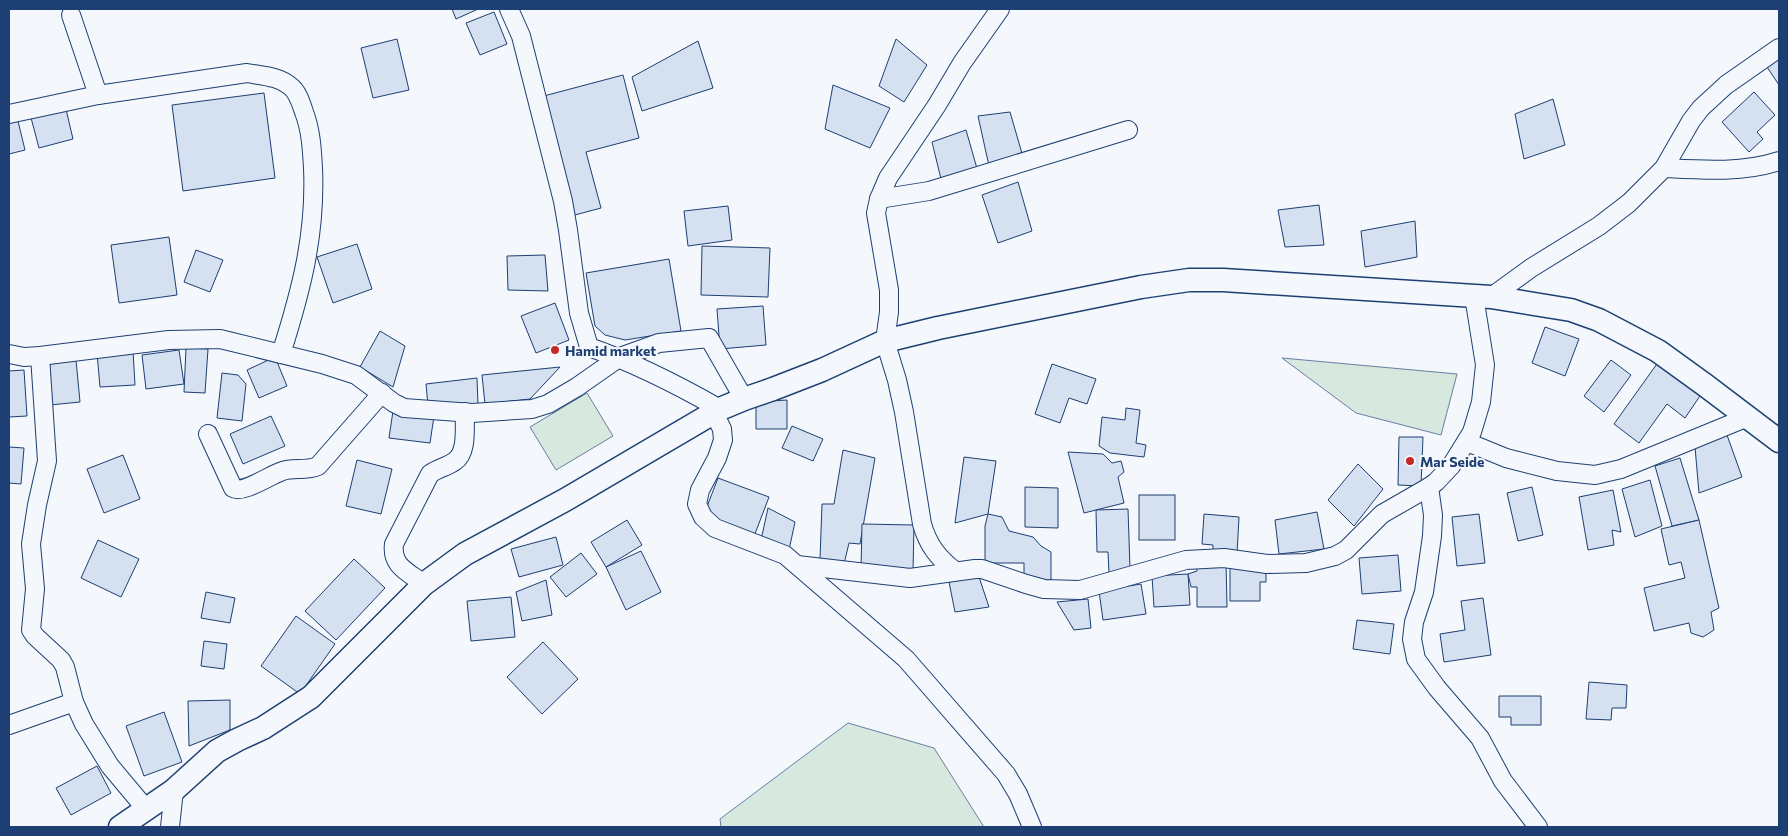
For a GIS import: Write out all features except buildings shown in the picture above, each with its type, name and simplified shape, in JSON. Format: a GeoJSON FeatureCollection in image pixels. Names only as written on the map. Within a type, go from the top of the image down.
{"type":"FeatureCollection","features":[{"type":"Feature","properties":{"kind":"main road"},"geometry":{"type":"LineString","coordinates":[[120,827],[174,790],[218,751],[263,728],[311,697],[424,584],[465,554],[564,500],[717,411],[822,370],[885,341],[938,328],[1141,287],[1189,280],[1224,280],[1483,296],[1571,310],[1599,320],[1658,351],[1779,442]]}},
{"type":"Feature","properties":{"kind":"street"},"geometry":{"type":"LineString","coordinates":[[509,9],[521,36],[563,202],[579,313],[589,347],[620,357],[649,371],[717,411],[723,440],[717,458],[700,490],[697,504],[699,511],[715,528],[785,555],[906,660],[1006,774],[1018,794],[1032,827]]}},
{"type":"Feature","properties":{"kind":"street"},"geometry":{"type":"LineString","coordinates":[[955,571],[942,560],[926,537],[897,380],[885,341],[889,312],[889,290],[876,213],[879,199],[888,178],[1000,9]]}},
{"type":"Feature","properties":{"kind":"street"},"geometry":{"type":"LineString","coordinates":[[71,15],[98,96]]}},
{"type":"Feature","properties":{"kind":"street"},"geometry":{"type":"LineString","coordinates":[[797,565],[910,578],[933,576],[963,569],[982,569],[1044,588],[1080,590],[1186,560],[1224,558],[1267,564],[1306,563],[1334,556],[1346,550],[1382,514],[1429,487],[1451,466],[1467,442],[1481,402],[1485,365],[1483,296],[1599,226],[1629,203],[1664,168],[1691,121],[1702,108],[1726,85],[1779,48]]}},
{"type":"Feature","properties":{"kind":"street"},"geometry":{"type":"LineString","coordinates":[[9,114],[98,96],[247,73],[271,77],[292,87],[298,95],[310,137],[314,199],[309,248],[282,354]]}},
{"type":"Feature","properties":{"kind":"street"},"geometry":{"type":"LineString","coordinates":[[879,199],[929,191],[1128,130]]}},
{"type":"Feature","properties":{"kind":"street"},"geometry":{"type":"LineString","coordinates":[[1664,168],[1721,171],[1768,164],[1779,160]]}},
{"type":"Feature","properties":{"kind":"street"},"geometry":{"type":"LineString","coordinates":[[9,354],[40,356],[169,340],[220,339],[322,364],[356,375],[404,408],[465,412],[509,411],[532,409],[548,404],[578,387],[620,357],[659,342],[709,338],[744,399]]}},
{"type":"Feature","properties":{"kind":"street"},"geometry":{"type":"LineString","coordinates":[[40,356],[47,461],[31,544],[35,589],[31,630],[34,636],[61,660],[65,667],[74,702],[84,724],[110,766],[146,809]]}},
{"type":"Feature","properties":{"kind":"street"},"geometry":{"type":"LineString","coordinates":[[208,434],[233,488],[240,490],[282,470],[304,470],[318,466],[382,393]]}},
{"type":"Feature","properties":{"kind":"street"},"geometry":{"type":"LineString","coordinates":[[424,584],[395,562],[393,554],[394,544],[430,474],[455,461],[460,455],[463,448],[465,412]]}},
{"type":"Feature","properties":{"kind":"street"},"geometry":{"type":"LineString","coordinates":[[1467,442],[1506,458],[1548,468],[1595,475],[1622,469],[1748,417]]}},
{"type":"Feature","properties":{"kind":"street"},"geometry":{"type":"LineString","coordinates":[[1429,487],[1433,515],[1432,536],[1424,592],[1414,622],[1412,639],[1416,659],[1437,688],[1480,738],[1503,782],[1538,827]]}},
{"type":"Feature","properties":{"kind":"street"},"geometry":{"type":"LineString","coordinates":[[9,725],[74,702]]}},
{"type":"Feature","properties":{"kind":"street"},"geometry":{"type":"LineString","coordinates":[[170,827],[174,790]]}},
{"type":"Feature","properties":{"kind":"shaded area"},"geometry":{"type":"Polygon","coordinates":[[[1282,358],[1457,374],[1441,435],[1356,413],[1282,358]]]}},
{"type":"Feature","properties":{"kind":"shaded area"},"geometry":{"type":"Polygon","coordinates":[[[587,393],[613,436],[556,470],[530,427],[587,393]]]}},
{"type":"Feature","properties":{"kind":"shaded area"},"geometry":{"type":"Polygon","coordinates":[[[848,723],[934,748],[984,827],[721,827],[720,819],[848,723]]]}},
{"type":"Feature","properties":{"kind":"place","name":"Hamid market"},"geometry":{"type":"Point","coordinates":[555,350]}},
{"type":"Feature","properties":{"kind":"place","name":"Mar Seide"},"geometry":{"type":"Point","coordinates":[1410,461]}}]}
